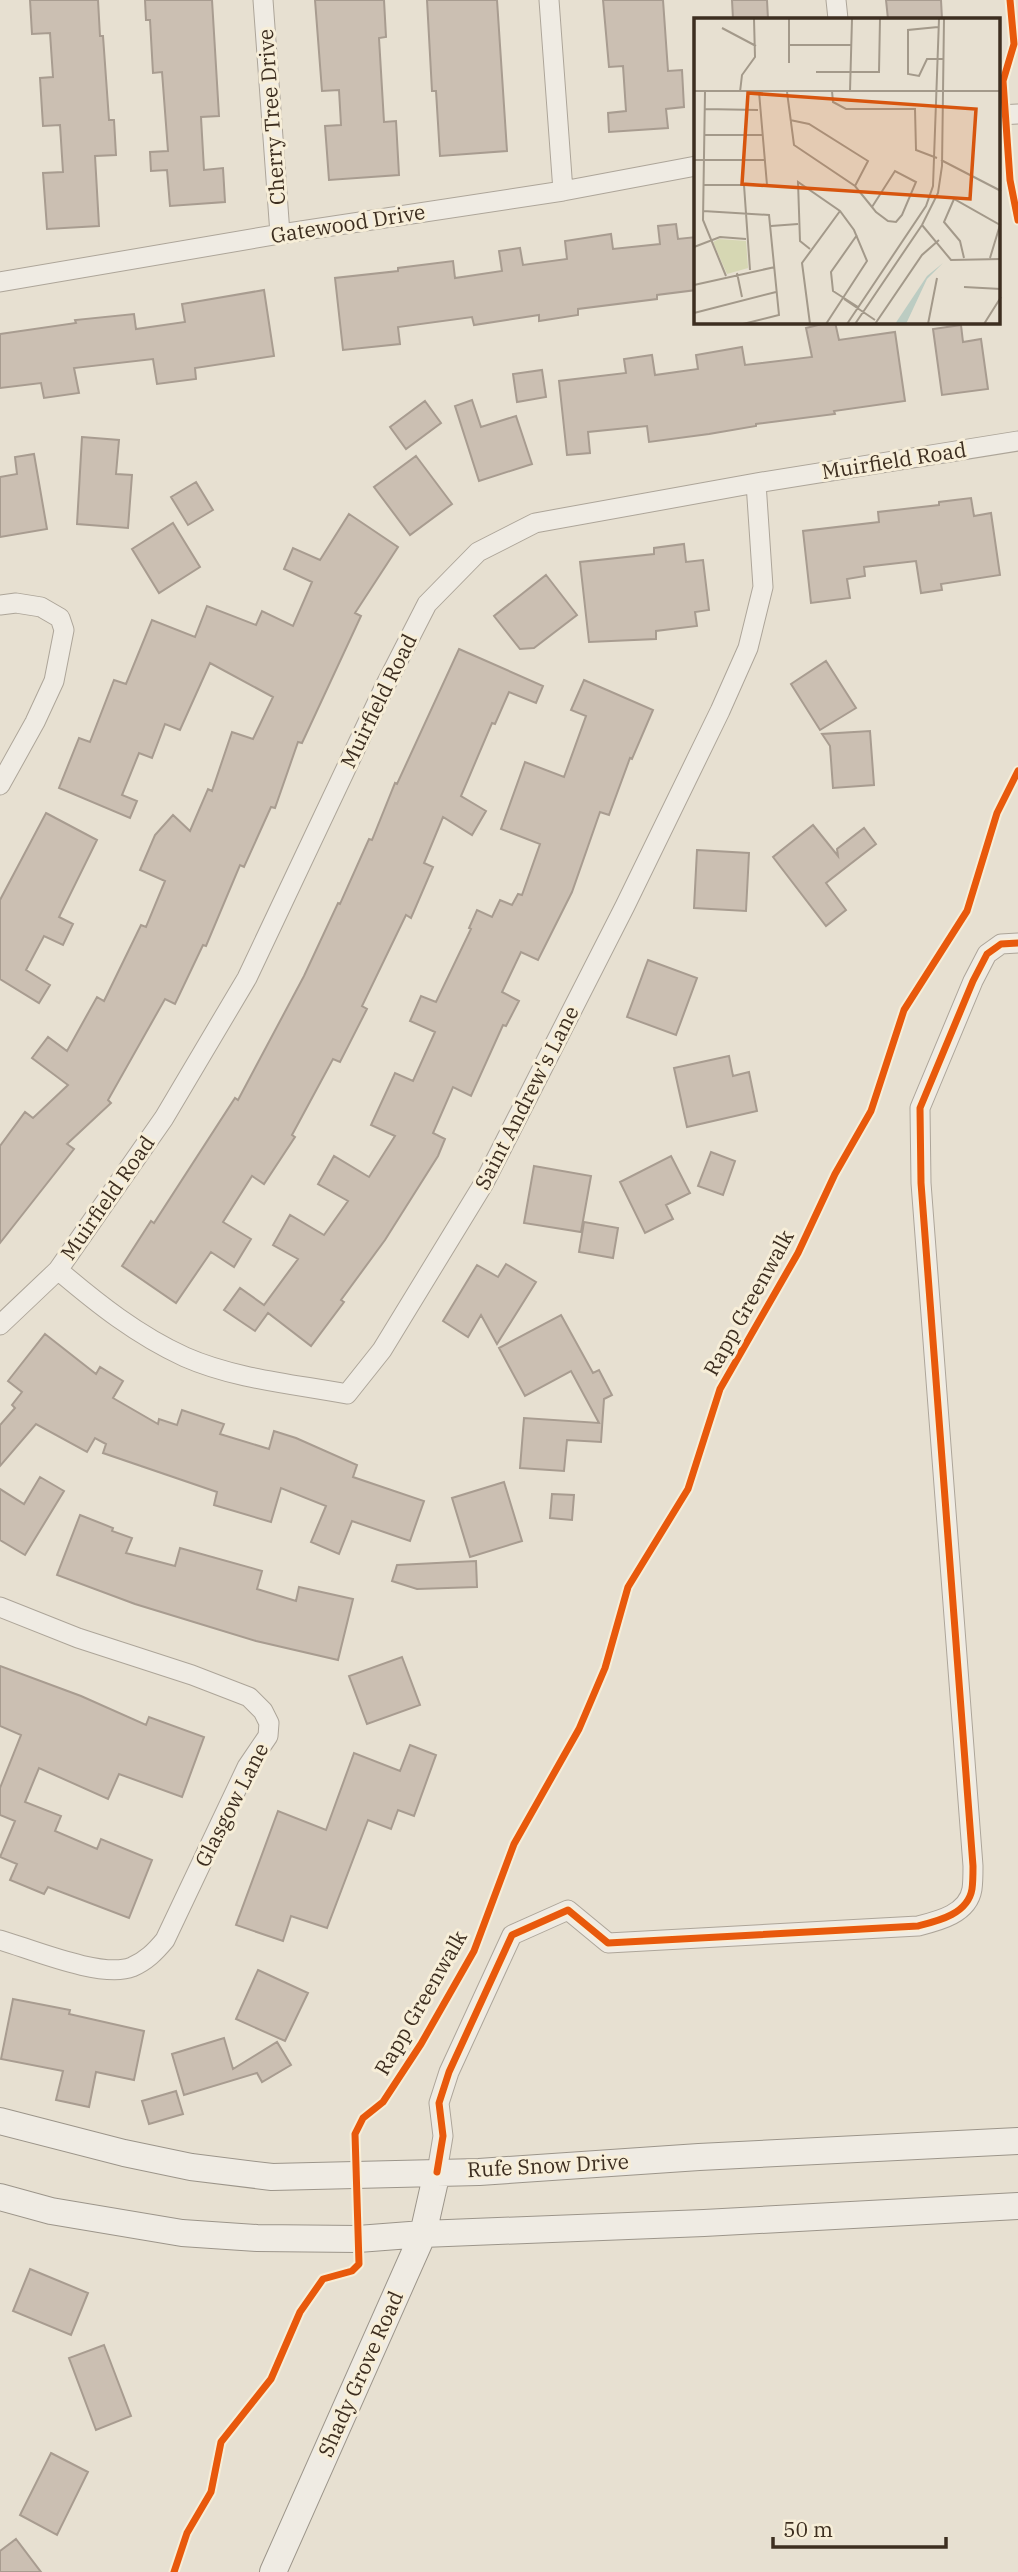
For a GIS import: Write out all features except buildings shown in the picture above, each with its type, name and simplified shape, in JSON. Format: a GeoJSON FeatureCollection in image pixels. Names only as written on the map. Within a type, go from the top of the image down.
{"type":"FeatureCollection","features":[{"type":"Feature","properties":{"kind":"main road","name":"Rufe Snow Drive"},"geometry":{"type":"LineString","coordinates":[[0,2121],[124,2153],[191,2166],[272,2177],[479,2172],[699,2157],[1018,2141]]}},
{"type":"Feature","properties":{"kind":"main road","name":"Shady Grove Road"},"geometry":{"type":"LineString","coordinates":[[273,2572],[423,2234],[437,2172]]}},
{"type":"Feature","properties":{"kind":"main road"},"geometry":{"type":"LineString","coordinates":[[0,2197],[51,2211],[182,2233],[257,2238],[358,2239],[1018,2206]]}},
{"type":"Feature","properties":{"kind":"street","name":"Cherry Tree Drive"},"geometry":{"type":"LineString","coordinates":[[263,0],[280,234]]}},
{"type":"Feature","properties":{"kind":"street"},"geometry":{"type":"LineString","coordinates":[[548,0],[563,191]]}},
{"type":"Feature","properties":{"kind":"street"},"geometry":{"type":"LineString","coordinates":[[836,0],[838,18]]}},
{"type":"Feature","properties":{"kind":"street"},"geometry":{"type":"LineString","coordinates":[[1000,115],[1018,114]]}},
{"type":"Feature","properties":{"kind":"street","name":"Gatewood Drive"},"geometry":{"type":"LineString","coordinates":[[0,282],[280,234],[563,191],[694,166]]}},
{"type":"Feature","properties":{"kind":"street","name":"Muirfield Road"},"geometry":{"type":"LineString","coordinates":[[0,1325],[58,1270],[164,1118],[247,978],[379,698],[427,604],[478,552],[535,523],[756,483],[1018,441]]}},
{"type":"Feature","properties":{"kind":"street","name":"Saint Andrew's Lane"},"geometry":{"type":"LineString","coordinates":[[58,1270],[114,1317],[186,1357],[237,1374],[347,1394],[382,1350],[484,1183],[625,906],[720,711],[748,648],[763,587],[756,483]]}},
{"type":"Feature","properties":{"kind":"street"},"geometry":{"type":"LineString","coordinates":[[0,605],[16,603],[41,607],[60,618],[64,630],[54,681],[36,722],[0,785]]}},
{"type":"Feature","properties":{"kind":"street"},"geometry":{"type":"LineString","coordinates":[[437,2172],[443,2136],[439,2103],[512,1935],[568,1910],[608,1943],[918,1926],[944,1920],[962,1907],[972,1892],[973,1866],[921,1183],[920,1108],[987,954],[1001,944],[1018,943]]}},
{"type":"Feature","properties":{"kind":"street","name":"Glasgow Lane"},"geometry":{"type":"LineString","coordinates":[[0,1607],[78,1638],[192,1675],[249,1697],[263,1711],[269,1723],[268,1736],[247,1767],[165,1940],[148,1959],[129,1968],[107,1969],[81,1965],[0,1940]]}},
{"type":"Feature","properties":{"kind":"cycle path"},"geometry":{"type":"LineString","coordinates":[[1010,0],[1014,44],[1003,81],[1010,180],[1018,220]]}},
{"type":"Feature","properties":{"kind":"cycle path","name":"Rapp Greenwalk"},"geometry":{"type":"LineString","coordinates":[[174,2572],[187,2533],[211,2492],[221,2442],[271,2379],[300,2312],[323,2279],[352,2271],[359,2264],[355,2134],[363,2118],[383,2102],[421,2044],[474,1951],[514,1844],[579,1729],[605,1668],[628,1587],[688,1489],[720,1389],[798,1253],[835,1174],[871,1111],[904,1010],[967,911],[997,813],[1018,771]]}},
{"type":"Feature","properties":{"kind":"cycle path"},"geometry":{"type":"LineString","coordinates":[[437,2172],[443,2136],[439,2103],[449,2072],[512,1935],[568,1910],[608,1943],[918,1926],[951,1915],[965,1905],[969,1898],[973,1866],[921,1183],[920,1108],[987,954],[1001,944],[1018,943]]}}]}
